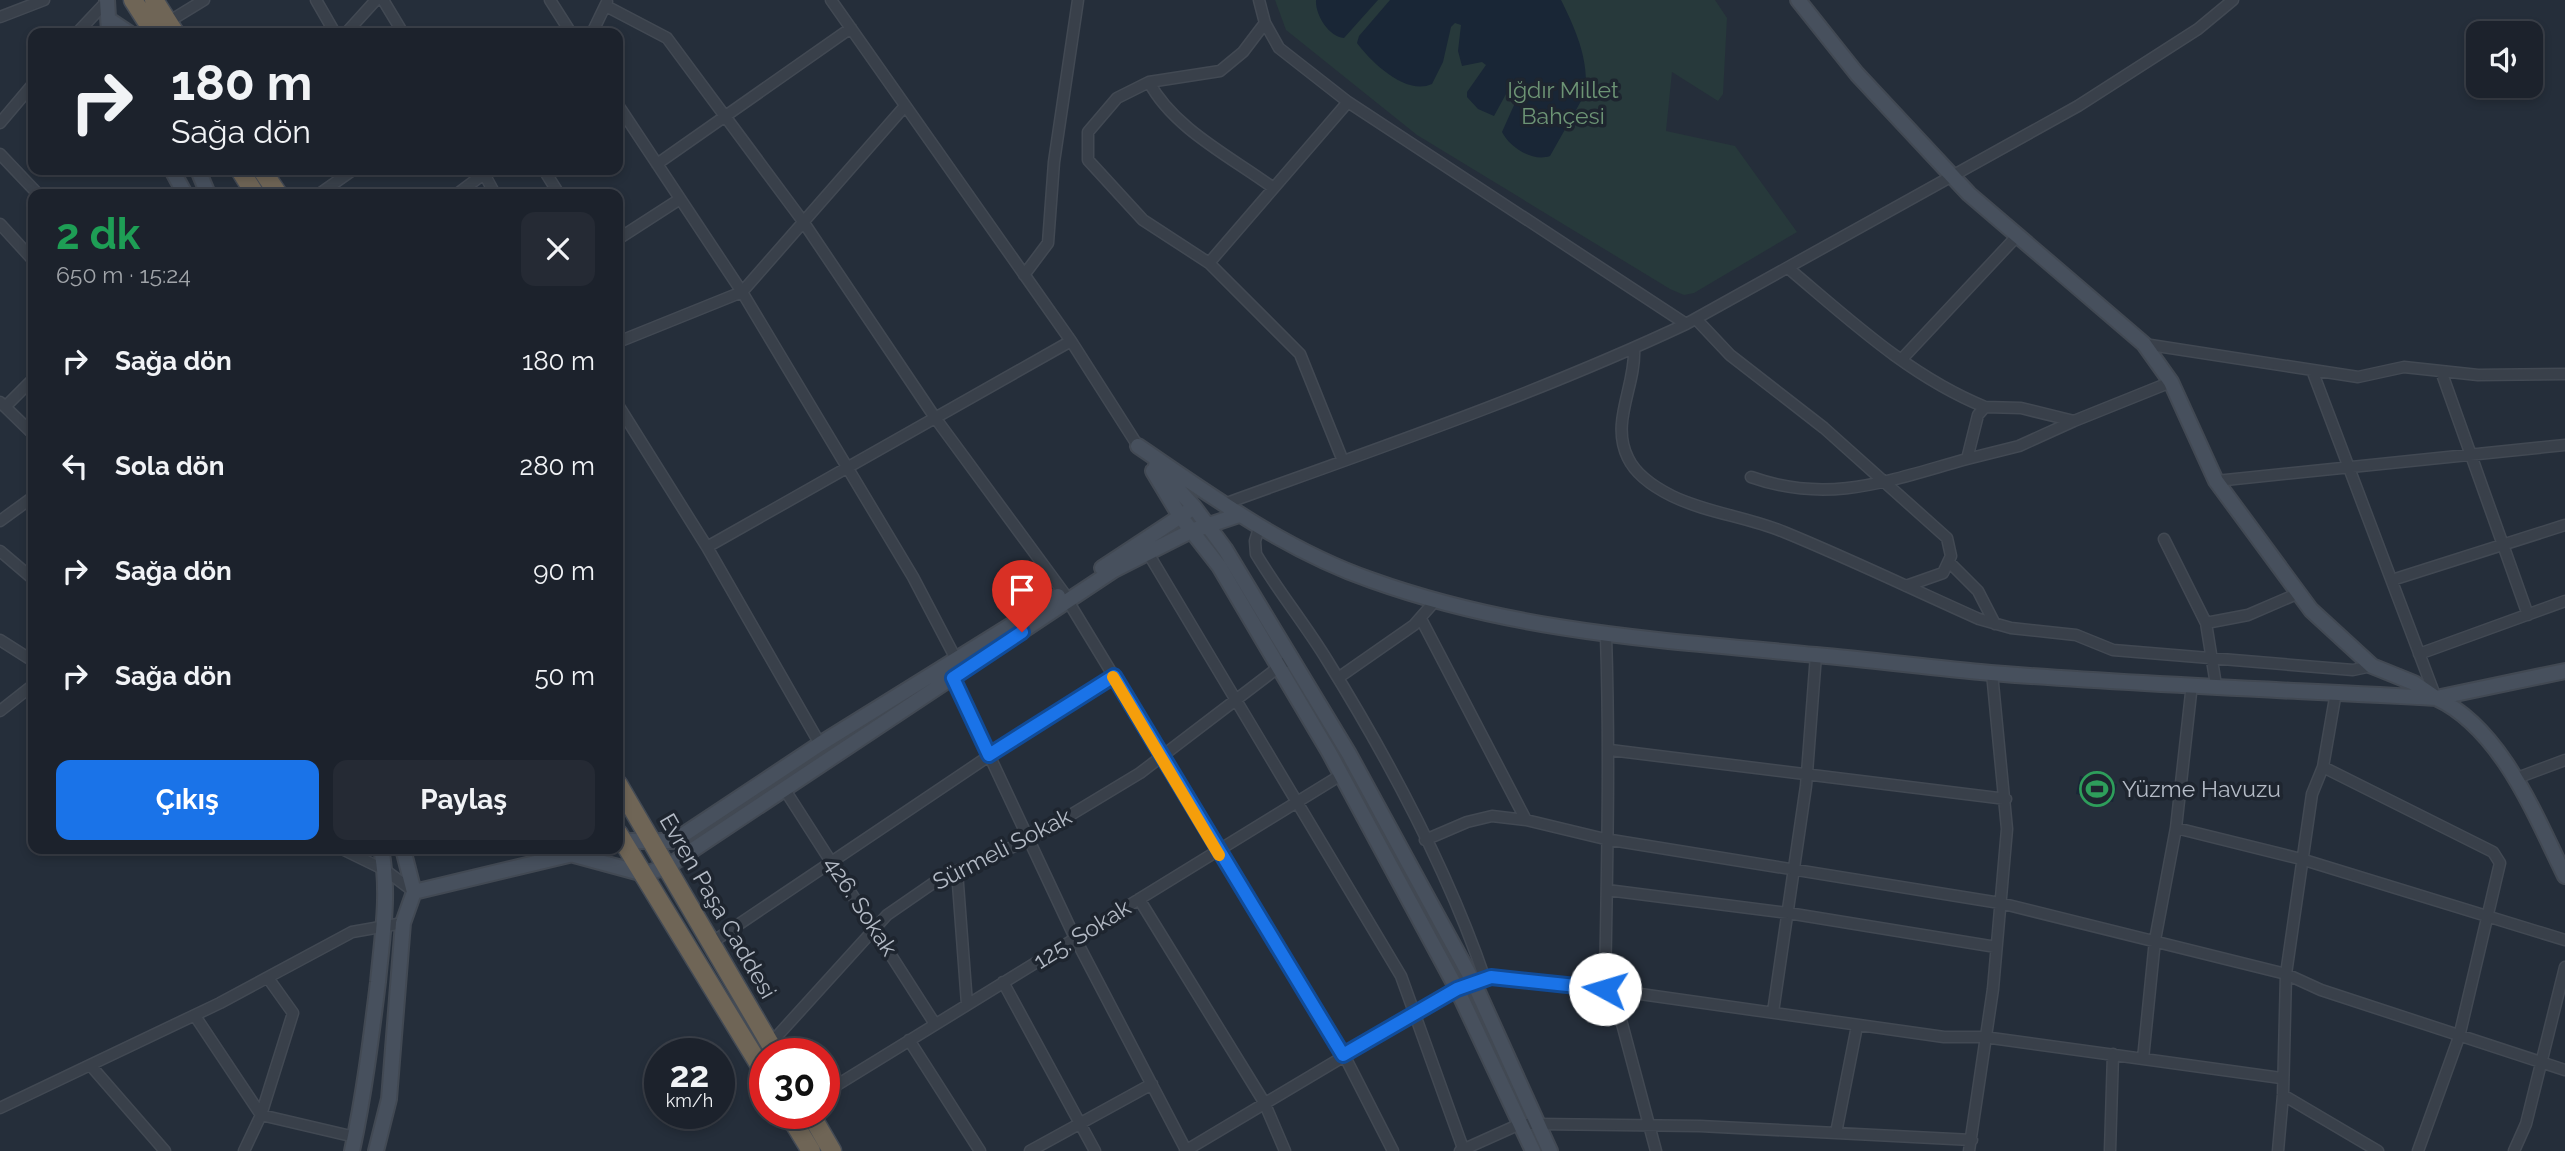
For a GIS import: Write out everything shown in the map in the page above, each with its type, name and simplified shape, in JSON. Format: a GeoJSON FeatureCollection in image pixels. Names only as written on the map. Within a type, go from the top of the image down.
{"type":"FeatureCollection","features":[{"type":"Feature","properties":{"kind":"highway"},"geometry":{"type":"LineString","coordinates":[[133,0],[164,28]]}},
{"type":"Feature","properties":{"kind":"highway"},"geometry":{"type":"LineString","coordinates":[[154,0],[165,28]]}},
{"type":"Feature","properties":{"kind":"highway","name":"Evren Paşa Caddesi"},"geometry":{"type":"LineString","coordinates":[[623,792],[767,1038]]}},
{"type":"Feature","properties":{"kind":"highway","name":"Evren Paşa Caddesi"},"geometry":{"type":"LineString","coordinates":[[623,844],[749,1048]]}},
{"type":"Feature","properties":{"kind":"highway"},"geometry":{"type":"LineString","coordinates":[[798,1129],[811,1151]]}},
{"type":"Feature","properties":{"kind":"highway"},"geometry":{"type":"LineString","coordinates":[[819,1129],[832,1151]]}},
{"type":"Feature","properties":{"kind":"street"},"geometry":{"type":"LineString","coordinates":[[0,17],[44,0]]}},
{"type":"Feature","properties":{"kind":"street"},"geometry":{"type":"LineString","coordinates":[[107,0],[110,27]]}},
{"type":"Feature","properties":{"kind":"street"},"geometry":{"type":"LineString","coordinates":[[82,28],[107,0]]}},
{"type":"Feature","properties":{"kind":"street"},"geometry":{"type":"LineString","coordinates":[[169,28],[204,0]]}},
{"type":"Feature","properties":{"kind":"street"},"geometry":{"type":"LineString","coordinates":[[316,0],[332,28]]}},
{"type":"Feature","properties":{"kind":"street"},"geometry":{"type":"LineString","coordinates":[[351,28],[376,0]]}},
{"type":"Feature","properties":{"kind":"street"},"geometry":{"type":"LineString","coordinates":[[383,0],[400,28]]}},
{"type":"Feature","properties":{"kind":"street"},"geometry":{"type":"LineString","coordinates":[[550,0],[568,28]]}},
{"type":"Feature","properties":{"kind":"street"},"geometry":{"type":"LineString","coordinates":[[831,0],[1071,341],[1180,516],[1219,566],[1341,775],[1457,989],[1533,1151]]}},
{"type":"Feature","properties":{"kind":"street"},"geometry":{"type":"LineString","coordinates":[[1024,275],[1048,243],[1054,162],[1078,0]]}},
{"type":"Feature","properties":{"kind":"street"},"geometry":{"type":"LineString","coordinates":[[1259,0],[1265,23],[1279,48],[1348,102],[1691,321],[1885,481],[1947,538],[1951,550],[1950,562],[1938,576],[1906,586]]}},
{"type":"Feature","properties":{"kind":"street"},"geometry":{"type":"LineString","coordinates":[[1798,0],[1857,74],[1969,194],[2144,344],[2171,383],[2216,481],[2311,610],[2372,666],[2414,683],[2436,698],[2456,707],[2516,778],[2559,852],[2565,876]]}},
{"type":"Feature","properties":{"kind":"street"},"geometry":{"type":"LineString","coordinates":[[1224,504],[1634,349],[1691,321],[2078,106],[2198,29],[2233,0]]}},
{"type":"Feature","properties":{"kind":"street"},"geometry":{"type":"LineString","coordinates":[[594,28],[607,3],[667,38],[802,220],[936,419],[1066,597],[1163,756],[1217,851],[1343,1055],[1393,1151]]}},
{"type":"Feature","properties":{"kind":"street"},"geometry":{"type":"LineString","coordinates":[[1265,23],[1243,52],[1220,71],[1149,82],[1117,98],[1088,132],[1088,160],[1143,220],[1209,263],[1300,354],[1343,461]]}},
{"type":"Feature","properties":{"kind":"street"},"geometry":{"type":"LineString","coordinates":[[657,164],[851,29]]}},
{"type":"Feature","properties":{"kind":"street"},"geometry":{"type":"LineString","coordinates":[[1149,82],[1157,97],[1181,121],[1272,187]]}},
{"type":"Feature","properties":{"kind":"street"},"geometry":{"type":"LineString","coordinates":[[0,123],[28,90]]}},
{"type":"Feature","properties":{"kind":"street"},"geometry":{"type":"LineString","coordinates":[[1209,263],[1348,102]]}},
{"type":"Feature","properties":{"kind":"street"},"geometry":{"type":"LineString","coordinates":[[623,340],[742,292],[802,220],[905,106]]}},
{"type":"Feature","properties":{"kind":"street"},"geometry":{"type":"LineString","coordinates":[[623,113],[742,292],[848,467],[956,659],[953,678],[1075,938],[1186,1151],[1457,989],[1491,977],[1609,990],[1944,1037],[1984,1037],[2281,1079]]}},
{"type":"Feature","properties":{"kind":"street"},"geometry":{"type":"LineString","coordinates":[[0,154],[33,189]]}},
{"type":"Feature","properties":{"kind":"street"},"geometry":{"type":"LineString","coordinates":[[326,189],[346,175]]}},
{"type":"Feature","properties":{"kind":"street"},"geometry":{"type":"LineString","coordinates":[[463,189],[480,175]]}},
{"type":"Feature","properties":{"kind":"street"},"geometry":{"type":"LineString","coordinates":[[623,236],[680,199]]}},
{"type":"Feature","properties":{"kind":"street"},"geometry":{"type":"LineString","coordinates":[[0,224],[28,255]]}},
{"type":"Feature","properties":{"kind":"street"},"geometry":{"type":"LineString","coordinates":[[1901,360],[2018,235]]}},
{"type":"Feature","properties":{"kind":"street"},"geometry":{"type":"LineString","coordinates":[[1788,268],[1901,360],[1949,393],[1984,407],[2021,408],[2074,421]]}},
{"type":"Feature","properties":{"kind":"street"},"geometry":{"type":"LineString","coordinates":[[707,547],[1071,341]]}},
{"type":"Feature","properties":{"kind":"street"},"geometry":{"type":"LineString","coordinates":[[2144,344],[2358,377],[2404,367],[2478,376],[2565,374]]}},
{"type":"Feature","properties":{"kind":"street"},"geometry":{"type":"LineString","coordinates":[[1634,349],[1633,380],[1621,429],[1628,457],[1642,475],[1682,500],[1772,527],[1995,624],[2076,635],[2113,650],[2359,671],[2372,666]]}},
{"type":"Feature","properties":{"kind":"street"},"geometry":{"type":"LineString","coordinates":[[2312,370],[2436,698]]}},
{"type":"Feature","properties":{"kind":"street"},"geometry":{"type":"LineString","coordinates":[[2441,371],[2473,454],[2501,546],[2528,615]]}},
{"type":"Feature","properties":{"kind":"street"},"geometry":{"type":"LineString","coordinates":[[28,383],[3,405],[28,429]]}},
{"type":"Feature","properties":{"kind":"street"},"geometry":{"type":"LineString","coordinates":[[1751,477],[1779,487],[1825,492],[1885,481],[2018,446],[2171,383]]}},
{"type":"Feature","properties":{"kind":"street"},"geometry":{"type":"LineString","coordinates":[[1967,459],[1978,415],[1984,407]]}},
{"type":"Feature","properties":{"kind":"street"},"geometry":{"type":"LineString","coordinates":[[623,413],[707,547],[820,744]]}},
{"type":"Feature","properties":{"kind":"street"},"geometry":{"type":"LineString","coordinates":[[2216,481],[2565,445]]}},
{"type":"Feature","properties":{"kind":"street"},"geometry":{"type":"LineString","coordinates":[[1138,446],[1259,528],[1368,579],[1469,611],[1606,636],[1992,673],[2436,698],[2565,671]]}},
{"type":"Feature","properties":{"kind":"street"},"geometry":{"type":"LineString","coordinates":[[1138,446],[1208,525],[1292,657],[1479,981]]}},
{"type":"Feature","properties":{"kind":"street"},"geometry":{"type":"LineString","coordinates":[[574,855],[644,874],[667,867],[953,678],[1211,495]]}},
{"type":"Feature","properties":{"kind":"street"},"geometry":{"type":"LineString","coordinates":[[0,521],[28,501]]}},
{"type":"Feature","properties":{"kind":"street"},"geometry":{"type":"LineString","coordinates":[[623,838],[674,841],[820,744],[956,659],[1148,553],[1191,531],[1239,514]]}},
{"type":"Feature","properties":{"kind":"street"},"geometry":{"type":"LineString","coordinates":[[2392,580],[2565,525]]}},
{"type":"Feature","properties":{"kind":"street"},"geometry":{"type":"LineString","coordinates":[[1259,528],[1255,541],[1256,554],[1338,678],[1456,902],[1479,981],[1550,1151]]}},
{"type":"Feature","properties":{"kind":"street"},"geometry":{"type":"LineString","coordinates":[[2164,540],[2207,622],[2216,685]]}},
{"type":"Feature","properties":{"kind":"street"},"geometry":{"type":"LineString","coordinates":[[0,551],[28,575]]}},
{"type":"Feature","properties":{"kind":"street"},"geometry":{"type":"LineString","coordinates":[[1148,553],[1401,976],[1462,1151],[1520,1124],[1648,1126],[1972,1140]]}},
{"type":"Feature","properties":{"kind":"street"},"geometry":{"type":"LineString","coordinates":[[1950,562],[1978,591],[1995,624]]}},
{"type":"Feature","properties":{"kind":"street"},"geometry":{"type":"LineString","coordinates":[[2207,622],[2248,615],[2299,593]]}},
{"type":"Feature","properties":{"kind":"street"},"geometry":{"type":"LineString","coordinates":[[1338,678],[1421,619],[1434,601]]}},
{"type":"Feature","properties":{"kind":"street"},"geometry":{"type":"LineString","coordinates":[[2419,653],[2565,601]]}},
{"type":"Feature","properties":{"kind":"street"},"geometry":{"type":"LineString","coordinates":[[1421,619],[1527,820]]}},
{"type":"Feature","properties":{"kind":"street"},"geometry":{"type":"LineString","coordinates":[[1606,636],[1610,750],[1605,839],[1609,990],[1656,1151]]}},
{"type":"Feature","properties":{"kind":"street"},"geometry":{"type":"LineString","coordinates":[[0,640],[28,658]]}},
{"type":"Feature","properties":{"kind":"street"},"geometry":{"type":"LineString","coordinates":[[1773,1012],[1807,774],[1816,655]]}},
{"type":"Feature","properties":{"kind":"street","name":"Sürmeli Sokak"},"geometry":{"type":"LineString","coordinates":[[782,1038],[887,915],[942,877],[1029,840],[1163,756],[1292,657]]}},
{"type":"Feature","properties":{"kind":"street"},"geometry":{"type":"LineString","coordinates":[[1969,1151],[1993,989],[2007,829],[1992,673]]}},
{"type":"Feature","properties":{"kind":"street"},"geometry":{"type":"LineString","coordinates":[[711,943],[989,755],[1114,676]]}},
{"type":"Feature","properties":{"kind":"street"},"geometry":{"type":"LineString","coordinates":[[2143,1059],[2155,940],[2176,828],[2192,684]]}},
{"type":"Feature","properties":{"kind":"street"},"geometry":{"type":"LineString","coordinates":[[0,711],[28,689]]}},
{"type":"Feature","properties":{"kind":"street"},"geometry":{"type":"LineString","coordinates":[[2278,1151],[2283,1095],[2281,1079],[2286,974],[2312,794],[2323,767],[2336,692]]}},
{"type":"Feature","properties":{"kind":"street"},"geometry":{"type":"LineString","coordinates":[[1610,750],[2006,799]]}},
{"type":"Feature","properties":{"kind":"street"},"geometry":{"type":"LineString","coordinates":[[2516,778],[2565,760]]}},
{"type":"Feature","properties":{"kind":"street"},"geometry":{"type":"LineString","coordinates":[[2323,767],[2493,852],[2500,863],[2459,1037],[2418,1151]]}},
{"type":"Feature","properties":{"kind":"street","name":"125. Sokak"},"geometry":{"type":"LineString","coordinates":[[840,1084],[1341,775]]}},
{"type":"Feature","properties":{"kind":"street","name":"426. Sokak"},"geometry":{"type":"LineString","coordinates":[[785,790],[876,928],[935,1024]]}},
{"type":"Feature","properties":{"kind":"street"},"geometry":{"type":"LineString","coordinates":[[1425,840],[1467,822],[1492,816],[1527,820],[1605,839],[2000,903],[2286,974],[2321,990],[2565,1070]]}},
{"type":"Feature","properties":{"kind":"street"},"geometry":{"type":"LineString","coordinates":[[2176,828],[2301,859],[2565,940]]}},
{"type":"Feature","properties":{"kind":"street"},"geometry":{"type":"LineString","coordinates":[[352,854],[385,870],[414,892]]}},
{"type":"Feature","properties":{"kind":"street"},"geometry":{"type":"LineString","coordinates":[[195,1016],[261,1115],[354,1144],[365,1090],[384,927],[385,870],[382,854]]}},
{"type":"Feature","properties":{"kind":"street"},"geometry":{"type":"LineString","coordinates":[[376,1151],[389,1099],[403,923],[414,892],[404,854]]}},
{"type":"Feature","properties":{"kind":"street"},"geometry":{"type":"LineString","coordinates":[[414,892],[577,854]]}},
{"type":"Feature","properties":{"kind":"street"},"geometry":{"type":"LineString","coordinates":[[957,871],[967,1004]]}},
{"type":"Feature","properties":{"kind":"street"},"geometry":{"type":"LineString","coordinates":[[1607,890],[1788,913],[1996,947]]}},
{"type":"Feature","properties":{"kind":"street"},"geometry":{"type":"LineString","coordinates":[[1139,899],[1264,1102],[1286,1151]]}},
{"type":"Feature","properties":{"kind":"street"},"geometry":{"type":"LineString","coordinates":[[0,1108],[195,1016],[352,932],[403,923]]}},
{"type":"Feature","properties":{"kind":"street"},"geometry":{"type":"LineString","coordinates":[[2514,1151],[2526,1124],[2565,967]]}},
{"type":"Feature","properties":{"kind":"street"},"geometry":{"type":"LineString","coordinates":[[244,1151],[261,1115],[293,1013],[268,978]]}},
{"type":"Feature","properties":{"kind":"street"},"geometry":{"type":"LineString","coordinates":[[1003,982],[1095,1151]]}},
{"type":"Feature","properties":{"kind":"street"},"geometry":{"type":"LineString","coordinates":[[1836,1133],[1857,1026]]}},
{"type":"Feature","properties":{"kind":"street"},"geometry":{"type":"LineString","coordinates":[[909,1040],[980,1151]]}},
{"type":"Feature","properties":{"kind":"street"},"geometry":{"type":"LineString","coordinates":[[2110,1151],[2113,1054]]}},
{"type":"Feature","properties":{"kind":"street"},"geometry":{"type":"LineString","coordinates":[[91,1066],[165,1151]]}},
{"type":"Feature","properties":{"kind":"street"},"geometry":{"type":"LineString","coordinates":[[1030,1151],[1152,1084]]}},
{"type":"Feature","properties":{"kind":"street"},"geometry":{"type":"LineString","coordinates":[[2283,1095],[2378,1151]]}},
{"type":"Feature","properties":{"kind":"green space","name":"Iğdır Millet Bahçesi"},"geometry":{"type":"Polygon","coordinates":[[[1275,0],[1715,0],[1727,18],[1723,94],[1718,101],[1672,72],[1666,131],[1735,146],[1797,232],[1694,293],[1684,295],[1670,289],[1417,135],[1286,30],[1275,0]]]}},
{"type":"Feature","properties":{"kind":"water"},"geometry":{"type":"Polygon","coordinates":[[[1316,0],[1378,0],[1344,38],[1333,34],[1324,24],[1316,0]]]}},
{"type":"Feature","properties":{"kind":"water"},"geometry":{"type":"Polygon","coordinates":[[[1390,0],[1561,0],[1580,45],[1586,82],[1585,94],[1550,156],[1536,157],[1523,152],[1510,143],[1502,132],[1523,85],[1521,81],[1512,83],[1494,116],[1478,109],[1467,97],[1467,92],[1486,65],[1482,62],[1462,66],[1458,51],[1461,25],[1455,23],[1451,27],[1443,62],[1432,84],[1411,85],[1401,81],[1371,59],[1357,43],[1359,36],[1390,0]]]}},
{"type":"Feature","properties":{"kind":"water","name":"Yüzme Havuzu"},"geometry":{"type":"Polygon","coordinates":[[[2080,776],[2117,784],[2113,802],[2076,794],[2080,776]]]}},
{"type":"Feature","properties":{"kind":"slow traffic"},"geometry":{"type":"LineString","coordinates":[[1113,677],[1163,756],[1219,855]]}},
{"type":"Feature","properties":{"kind":"place","name":"Yüzme Havuzu"},"geometry":{"type":"Point","coordinates":[2097,789]}},
{"type":"Feature","properties":{"kind":"route"},"geometry":{"type":"LineString","coordinates":[[1022,632],[953,678],[989,755],[1114,676],[1217,851],[1343,1055],[1457,989],[1491,977],[1605,989]]}}]}
